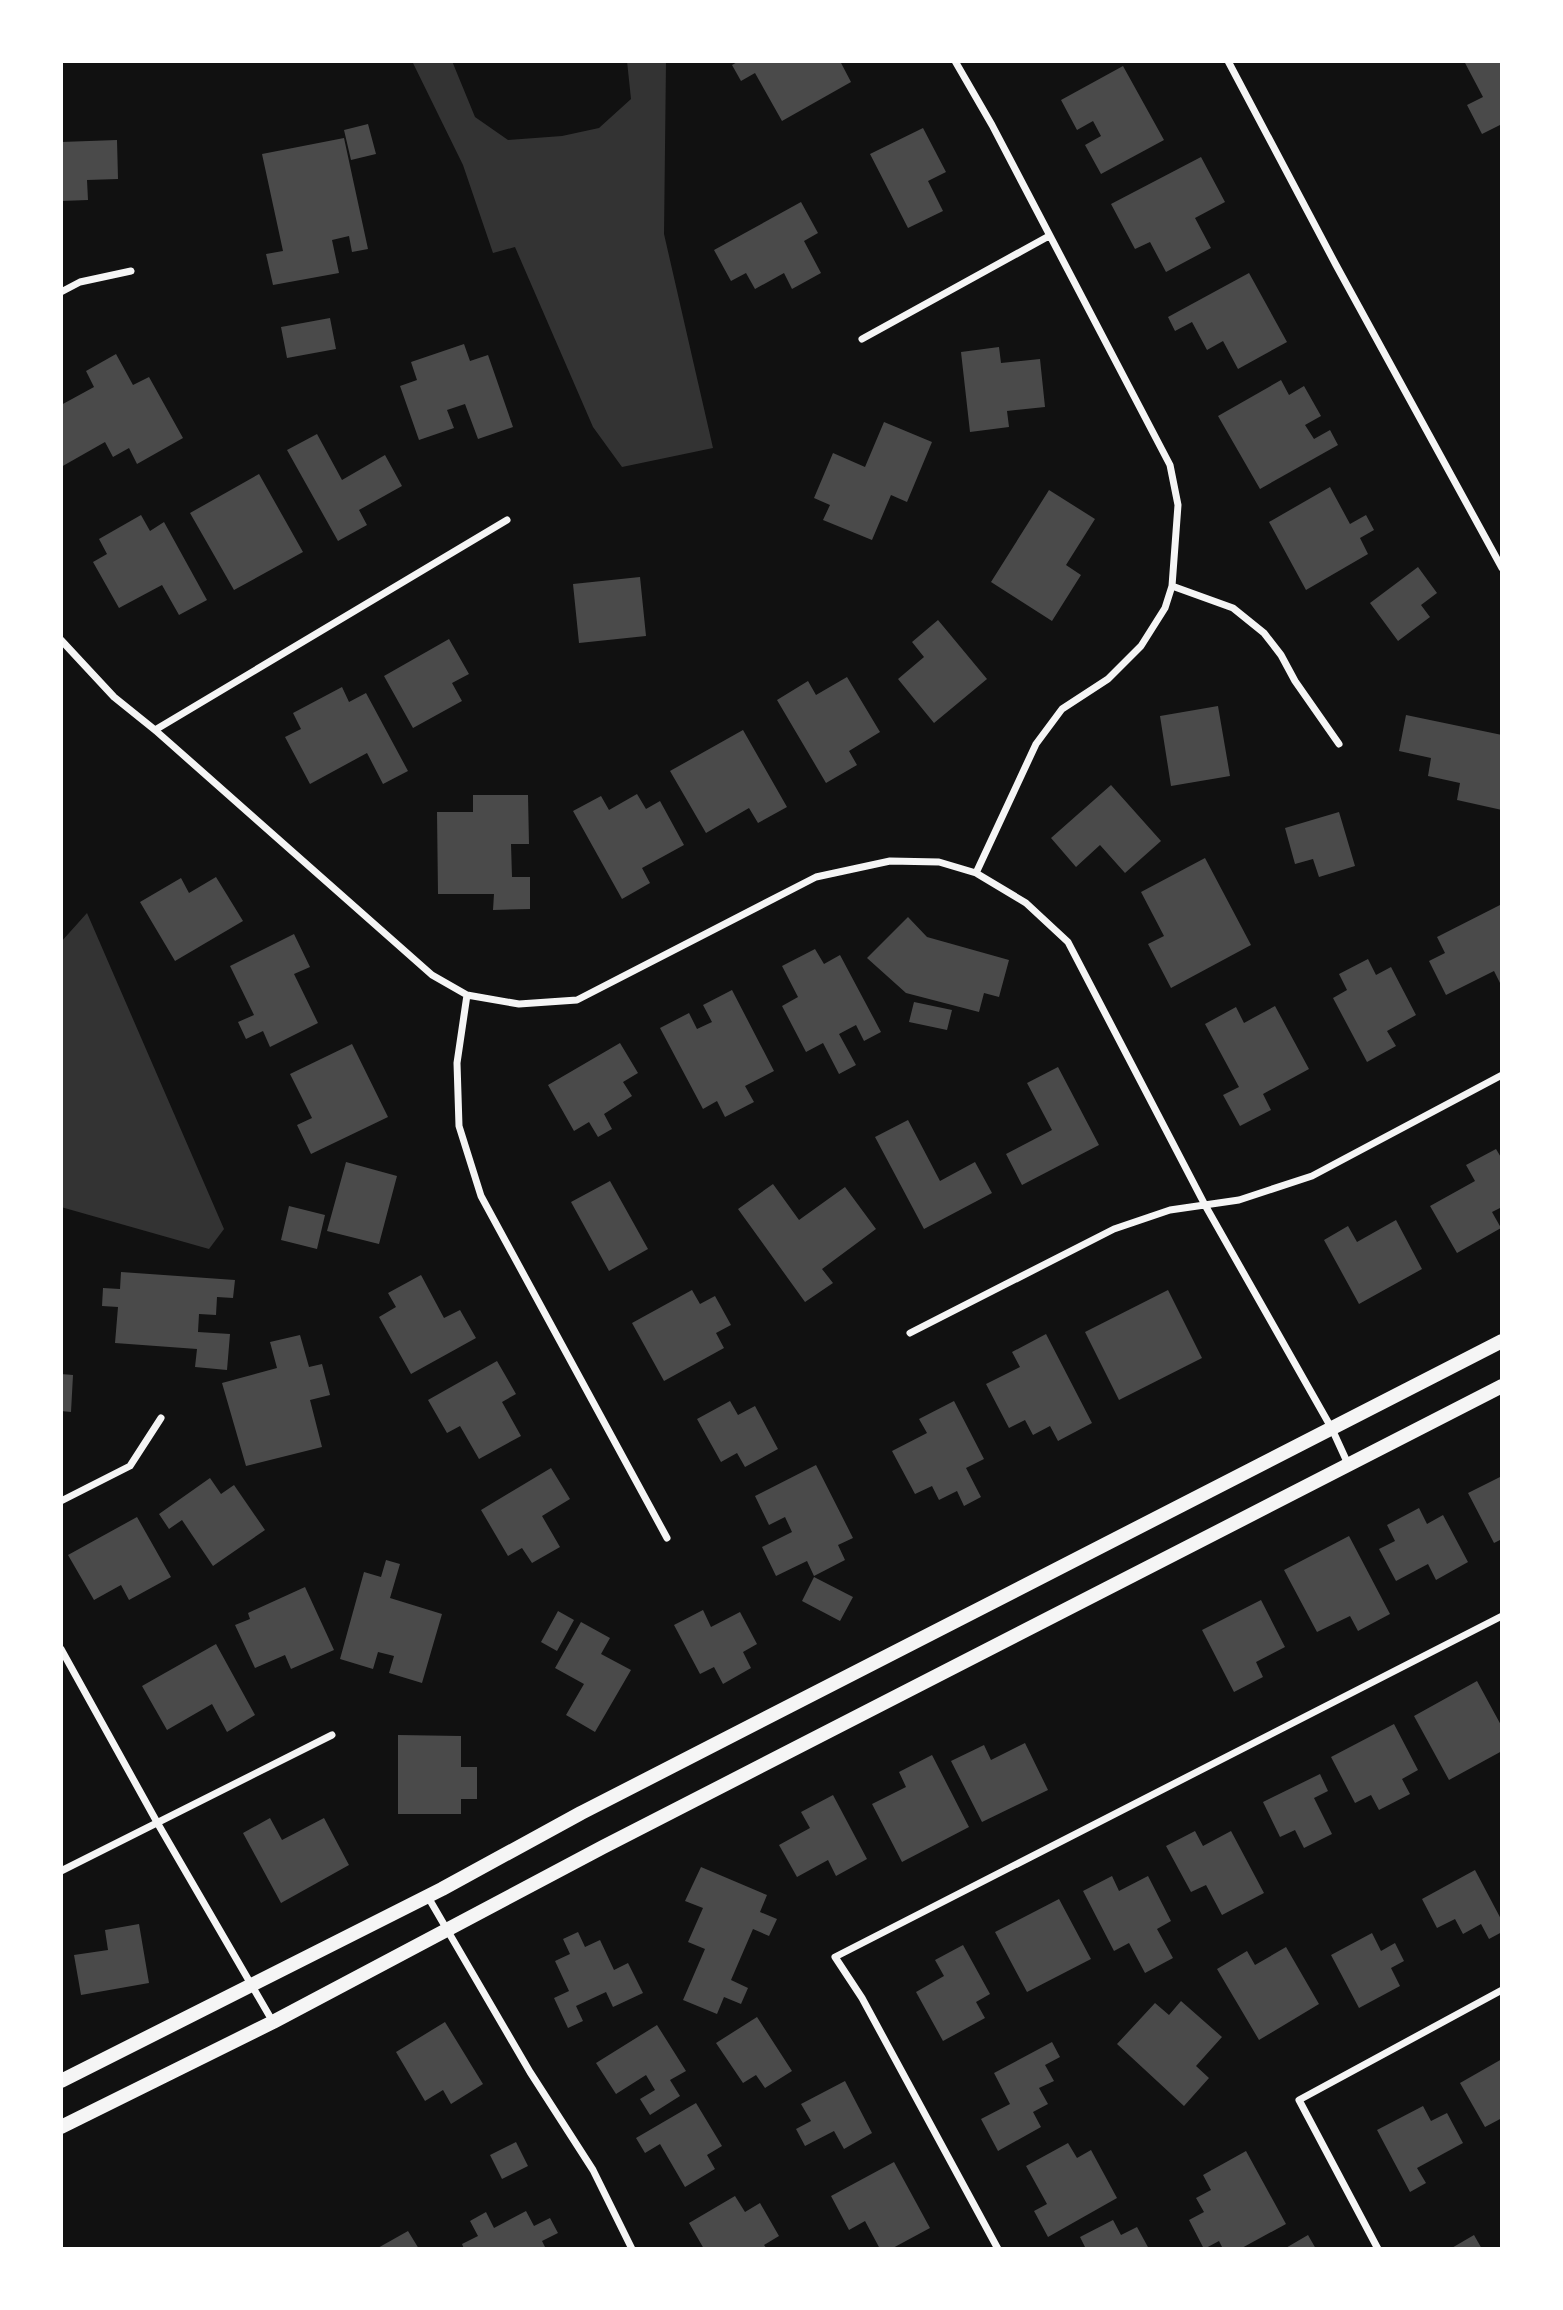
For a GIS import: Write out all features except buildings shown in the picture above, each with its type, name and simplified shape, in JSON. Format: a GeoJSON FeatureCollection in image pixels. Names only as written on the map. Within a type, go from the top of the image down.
{"type":"FeatureCollection","features":[{"type":"Feature","properties":{"kind":"main road"},"geometry":{"type":"LineString","coordinates":[[61,2081],[428,1896],[581,1813],[1502,1340]]}},
{"type":"Feature","properties":{"kind":"main road"},"geometry":{"type":"LineString","coordinates":[[61,2127],[273,2022],[603,1847],[1502,1386]]}},
{"type":"Feature","properties":{"kind":"street"},"geometry":{"type":"LineString","coordinates":[[956,61],[1170,465],[1178,505],[1172,586],[1165,608],[1141,646],[1108,679],[1062,709],[1035,744],[976,873]]}},
{"type":"Feature","properties":{"kind":"street"},"geometry":{"type":"LineString","coordinates":[[1228,61],[1502,568]]}},
{"type":"Feature","properties":{"kind":"street"},"geometry":{"type":"LineString","coordinates":[[863,339],[1049,236]]}},
{"type":"Feature","properties":{"kind":"street"},"geometry":{"type":"LineString","coordinates":[[61,292],[80,282],[131,271]]}},
{"type":"Feature","properties":{"kind":"street"},"geometry":{"type":"LineString","coordinates":[[156,730],[507,520]]}},
{"type":"Feature","properties":{"kind":"street"},"geometry":{"type":"LineString","coordinates":[[1172,586],[1233,608],[1264,633],[1339,744]]}},
{"type":"Feature","properties":{"kind":"street"},"geometry":{"type":"LineString","coordinates":[[61,640],[114,697],[156,730],[432,975],[467,995],[519,1004],[577,1000],[816,877],[890,861],[939,862],[976,873],[1027,903],[1068,942],[1205,1205],[1332,1429],[1348,1465]]}},
{"type":"Feature","properties":{"kind":"street"},"geometry":{"type":"LineString","coordinates":[[467,995],[457,1063],[460,1126],[481,1196],[667,1538]]}},
{"type":"Feature","properties":{"kind":"street"},"geometry":{"type":"LineString","coordinates":[[911,1333],[1114,1229],[1170,1210],[1239,1200],[1312,1176],[1502,1075]]}},
{"type":"Feature","properties":{"kind":"street"},"geometry":{"type":"LineString","coordinates":[[61,1501],[130,1466],[161,1418]]}},
{"type":"Feature","properties":{"kind":"street"},"geometry":{"type":"LineString","coordinates":[[998,2249],[862,1998],[835,1957],[1502,1616]]}},
{"type":"Feature","properties":{"kind":"street"},"geometry":{"type":"LineString","coordinates":[[61,1649],[158,1824],[273,2022]]}},
{"type":"Feature","properties":{"kind":"street"},"geometry":{"type":"LineString","coordinates":[[61,1871],[332,1735]]}},
{"type":"Feature","properties":{"kind":"street"},"geometry":{"type":"LineString","coordinates":[[428,1896],[530,2072],[593,2170],[632,2249]]}},
{"type":"Feature","properties":{"kind":"street"},"geometry":{"type":"LineString","coordinates":[[1378,2249],[1299,2100],[1502,1990]]}},
{"type":"Feature","properties":{"kind":"shaded area"},"geometry":{"type":"Polygon","coordinates":[[[412,61],[452,61],[475,117],[508,140],[562,136],[599,128],[631,99],[627,61],[666,61],[664,234],[713,448],[622,467],[593,427],[515,247],[493,253],[463,165],[412,61]]]}},
{"type":"Feature","properties":{"kind":"shaded area"},"geometry":{"type":"Polygon","coordinates":[[[87,913],[224,1229],[209,1249],[61,1207],[61,942],[87,913]]]}}]}
